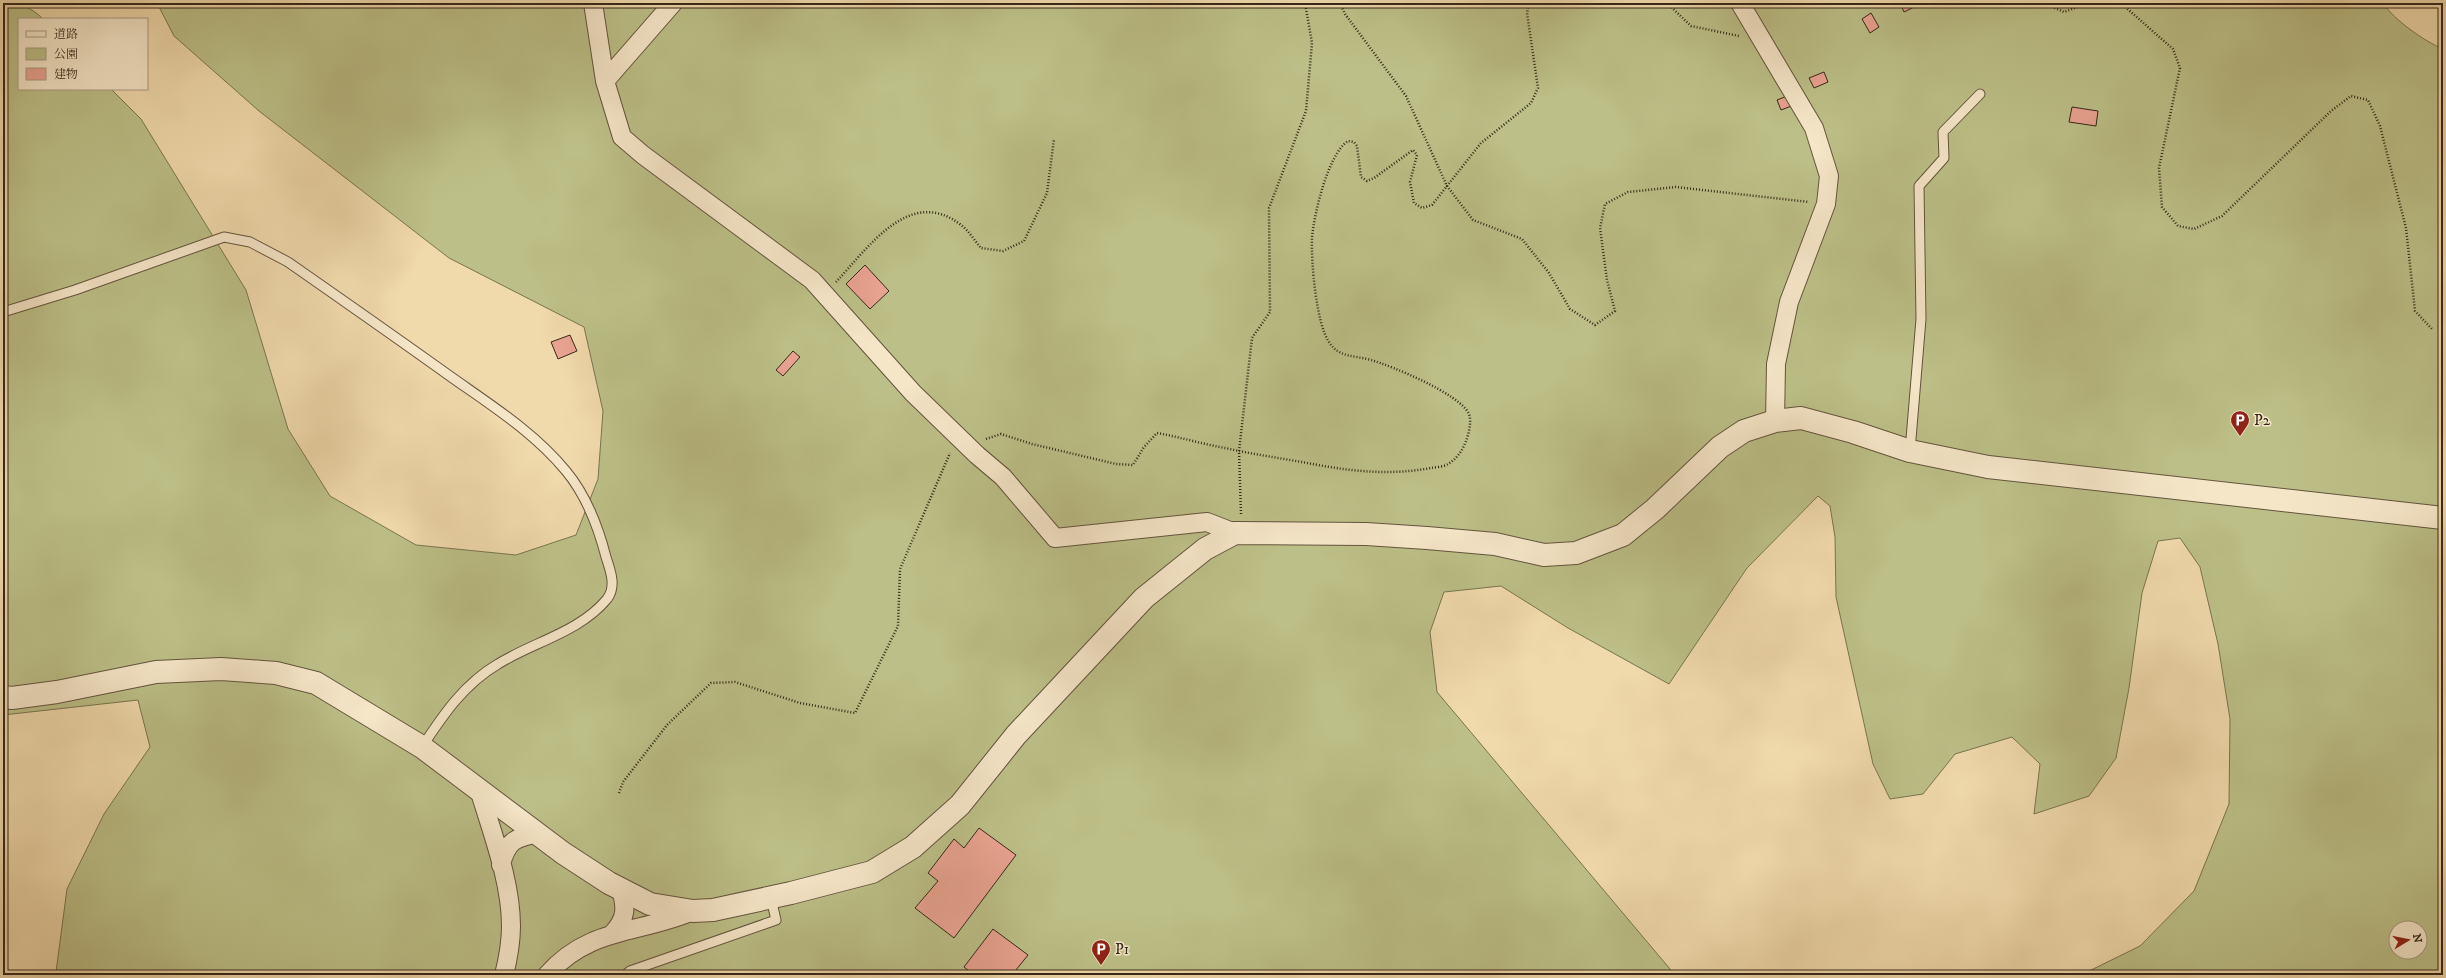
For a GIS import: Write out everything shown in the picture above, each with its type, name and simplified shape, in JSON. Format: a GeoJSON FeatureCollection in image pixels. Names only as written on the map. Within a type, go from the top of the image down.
{"type":"FeatureCollection","features":[{"type":"Feature","properties":{"kind":"street"},"geometry":{"type":"LineString","coordinates":[[593,3],[605,81],[622,136],[643,155],[812,280],[913,393],[1003,477],[1055,538],[1207,522],[1238,532],[1366,534],[1441,538],[1495,544],[1544,555],[1576,553],[1623,535],[1655,509],[1720,447],[1744,431],[1775,421],[1801,418],[1853,432],[1910,451],[1988,466],[2443,518]]}},
{"type":"Feature","properties":{"kind":"street"},"geometry":{"type":"LineString","coordinates":[[605,81],[673,3]]}},
{"type":"Feature","properties":{"kind":"street"},"geometry":{"type":"LineString","coordinates":[[1740,3],[1814,128],[1829,176],[1826,204],[1789,302],[1776,364],[1775,421]]}},
{"type":"Feature","properties":{"kind":"street"},"geometry":{"type":"LineString","coordinates":[[3,698],[57,692],[156,672],[221,669],[276,674],[316,683],[422,747],[595,874],[621,889],[650,904],[693,911],[713,910],[772,898],[872,872],[913,847],[960,805],[1016,735],[1144,598],[1205,550],[1238,532]]}},
{"type":"Feature","properties":{"kind":"street"},"geometry":{"type":"LineString","coordinates":[[479,789],[501,865],[509,904],[511,926],[509,951],[504,975]]}},
{"type":"Feature","properties":{"kind":"street"},"geometry":{"type":"LineString","coordinates":[[501,865],[508,845],[522,837],[539,833]]}},
{"type":"Feature","properties":{"kind":"street"},"geometry":{"type":"LineString","coordinates":[[613,933],[624,918],[626,909],[621,889]]}},
{"type":"Feature","properties":{"kind":"street"},"geometry":{"type":"LineString","coordinates":[[547,975],[560,960],[586,944],[613,933],[672,920],[693,911]]}},
{"type":"Feature","properties":{"kind":"lane"},"geometry":{"type":"LineString","coordinates":[[1910,451],[1921,320],[1919,186],[1944,158],[1943,132],[1980,94]]}},
{"type":"Feature","properties":{"kind":"lane"},"geometry":{"type":"LineString","coordinates":[[3,312],[75,290],[193,247],[224,238],[250,242],[288,262],[524,429],[566,471],[587,504],[603,542],[613,582],[609,596],[599,608],[582,622],[497,664],[471,684],[446,709],[422,747]]}},
{"type":"Feature","properties":{"kind":"lane"},"geometry":{"type":"LineString","coordinates":[[625,975],[630,971],[776,920],[772,898]]}},
{"type":"Feature","properties":{"kind":"path"},"geometry":{"type":"LineString","coordinates":[[1238,532],[1239,451],[1252,338],[1270,312],[1269,208],[1306,111],[1312,43],[1305,3]]}},
{"type":"Feature","properties":{"kind":"path"},"geometry":{"type":"LineString","coordinates":[[1340,3],[1345,14],[1406,96],[1447,186],[1473,220],[1522,239],[1549,273],[1570,309],[1595,325],[1615,311],[1607,280],[1600,228],[1605,204],[1628,192],[1676,187],[1826,204]]}},
{"type":"Feature","properties":{"kind":"path"},"geometry":{"type":"LineString","coordinates":[[619,793],[622,782],[667,725],[711,683],[735,682],[800,703],[855,713],[898,626],[900,569],[950,451],[1001,434],[1032,444],[1116,464],[1133,465],[1144,446],[1157,433],[1239,451],[1360,472],[1406,473],[1447,466],[1457,457],[1467,443],[1471,422],[1468,412],[1462,404],[1437,388],[1370,360],[1340,354],[1328,342],[1321,322],[1315,288],[1312,237],[1332,161],[1342,145],[1348,141],[1354,142],[1356,146],[1361,178],[1367,180],[1374,178],[1414,150],[1417,154],[1410,182],[1414,203],[1422,208],[1432,205],[1481,143],[1531,104],[1538,88],[1527,13],[1529,3]]}},
{"type":"Feature","properties":{"kind":"path"},"geometry":{"type":"LineString","coordinates":[[1667,3],[1691,26],[1763,41]]}},
{"type":"Feature","properties":{"kind":"path"},"geometry":{"type":"LineString","coordinates":[[2048,3],[2048,5],[2064,12],[2088,3]]}},
{"type":"Feature","properties":{"kind":"path"},"geometry":{"type":"LineString","coordinates":[[2114,3],[2123,6],[2173,49],[2180,68],[2159,168],[2162,207],[2178,226],[2194,229],[2222,216],[2331,111],[2351,96],[2368,100],[2380,126],[2406,228],[2415,311],[2433,330]]}},
{"type":"Feature","properties":{"kind":"path"},"geometry":{"type":"LineString","coordinates":[[825,294],[894,222],[914,213],[940,213],[962,225],[981,248],[1003,251],[1024,241],[1047,193],[1054,139]]}},
{"type":"Feature","properties":{"kind":"green space"},"geometry":{"type":"Polygon","coordinates":[[[3,3],[25,6],[42,18],[18,18],[18,90],[112,90],[141,119],[246,290],[288,429],[330,496],[416,545],[516,555],[576,535],[598,479],[603,411],[584,327],[449,258],[259,111],[174,36],[157,3],[2383,3],[2402,23],[2427,41],[2443,49],[2443,975],[2081,975],[2140,946],[2194,891],[2229,804],[2230,719],[2218,644],[2200,567],[2180,538],[2158,541],[2142,593],[2129,688],[2116,758],[2089,796],[2034,814],[2040,764],[2012,737],[1955,754],[1923,794],[1890,799],[1873,764],[1836,597],[1835,537],[1830,506],[1818,496],[1747,568],[1669,684],[1568,628],[1501,586],[1444,592],[1430,632],[1437,692],[1675,975],[54,975],[56,972],[67,889],[104,814],[150,747],[138,700],[3,715],[3,3]]]}},
{"type":"Feature","properties":{"kind":"building"},"geometry":{"type":"Polygon","coordinates":[[[1900,3],[1912,3],[1914,7],[1904,12],[1900,3]]]}},
{"type":"Feature","properties":{"kind":"building"},"geometry":{"type":"Polygon","coordinates":[[[1871,13],[1879,27],[1870,33],[1862,19],[1871,13]]]}},
{"type":"Feature","properties":{"kind":"building"},"geometry":{"type":"Polygon","coordinates":[[[1824,72],[1828,82],[1814,88],[1809,78],[1824,72]]]}},
{"type":"Feature","properties":{"kind":"building"},"geometry":{"type":"Polygon","coordinates":[[[1790,95],[1794,105],[1781,110],[1777,100],[1790,95]]]}},
{"type":"Feature","properties":{"kind":"building"},"geometry":{"type":"Polygon","coordinates":[[[2072,107],[2098,111],[2096,126],[2069,122],[2072,107]]]}},
{"type":"Feature","properties":{"kind":"building"},"geometry":{"type":"Polygon","coordinates":[[[865,265],[889,291],[870,309],[846,284],[865,265]]]}},
{"type":"Feature","properties":{"kind":"building"},"geometry":{"type":"Polygon","coordinates":[[[570,335],[577,351],[558,359],[551,342],[570,335]]]}},
{"type":"Feature","properties":{"kind":"building"},"geometry":{"type":"Polygon","coordinates":[[[793,351],[800,357],[783,376],[776,370],[793,351]]]}},
{"type":"Feature","properties":{"kind":"building"},"geometry":{"type":"Polygon","coordinates":[[[979,828],[1016,855],[954,938],[915,908],[938,881],[928,873],[954,839],[964,848],[979,828]]]}},
{"type":"Feature","properties":{"kind":"building"},"geometry":{"type":"Polygon","coordinates":[[[993,929],[1028,955],[1012,975],[974,975],[964,967],[993,929]]]}},
{"type":"Feature","properties":{"kind":"place","name":"P2"},"geometry":{"type":"Point","coordinates":[2240,437]}},
{"type":"Feature","properties":{"kind":"place","name":"P1"},"geometry":{"type":"Point","coordinates":[1101,966]}}]}
